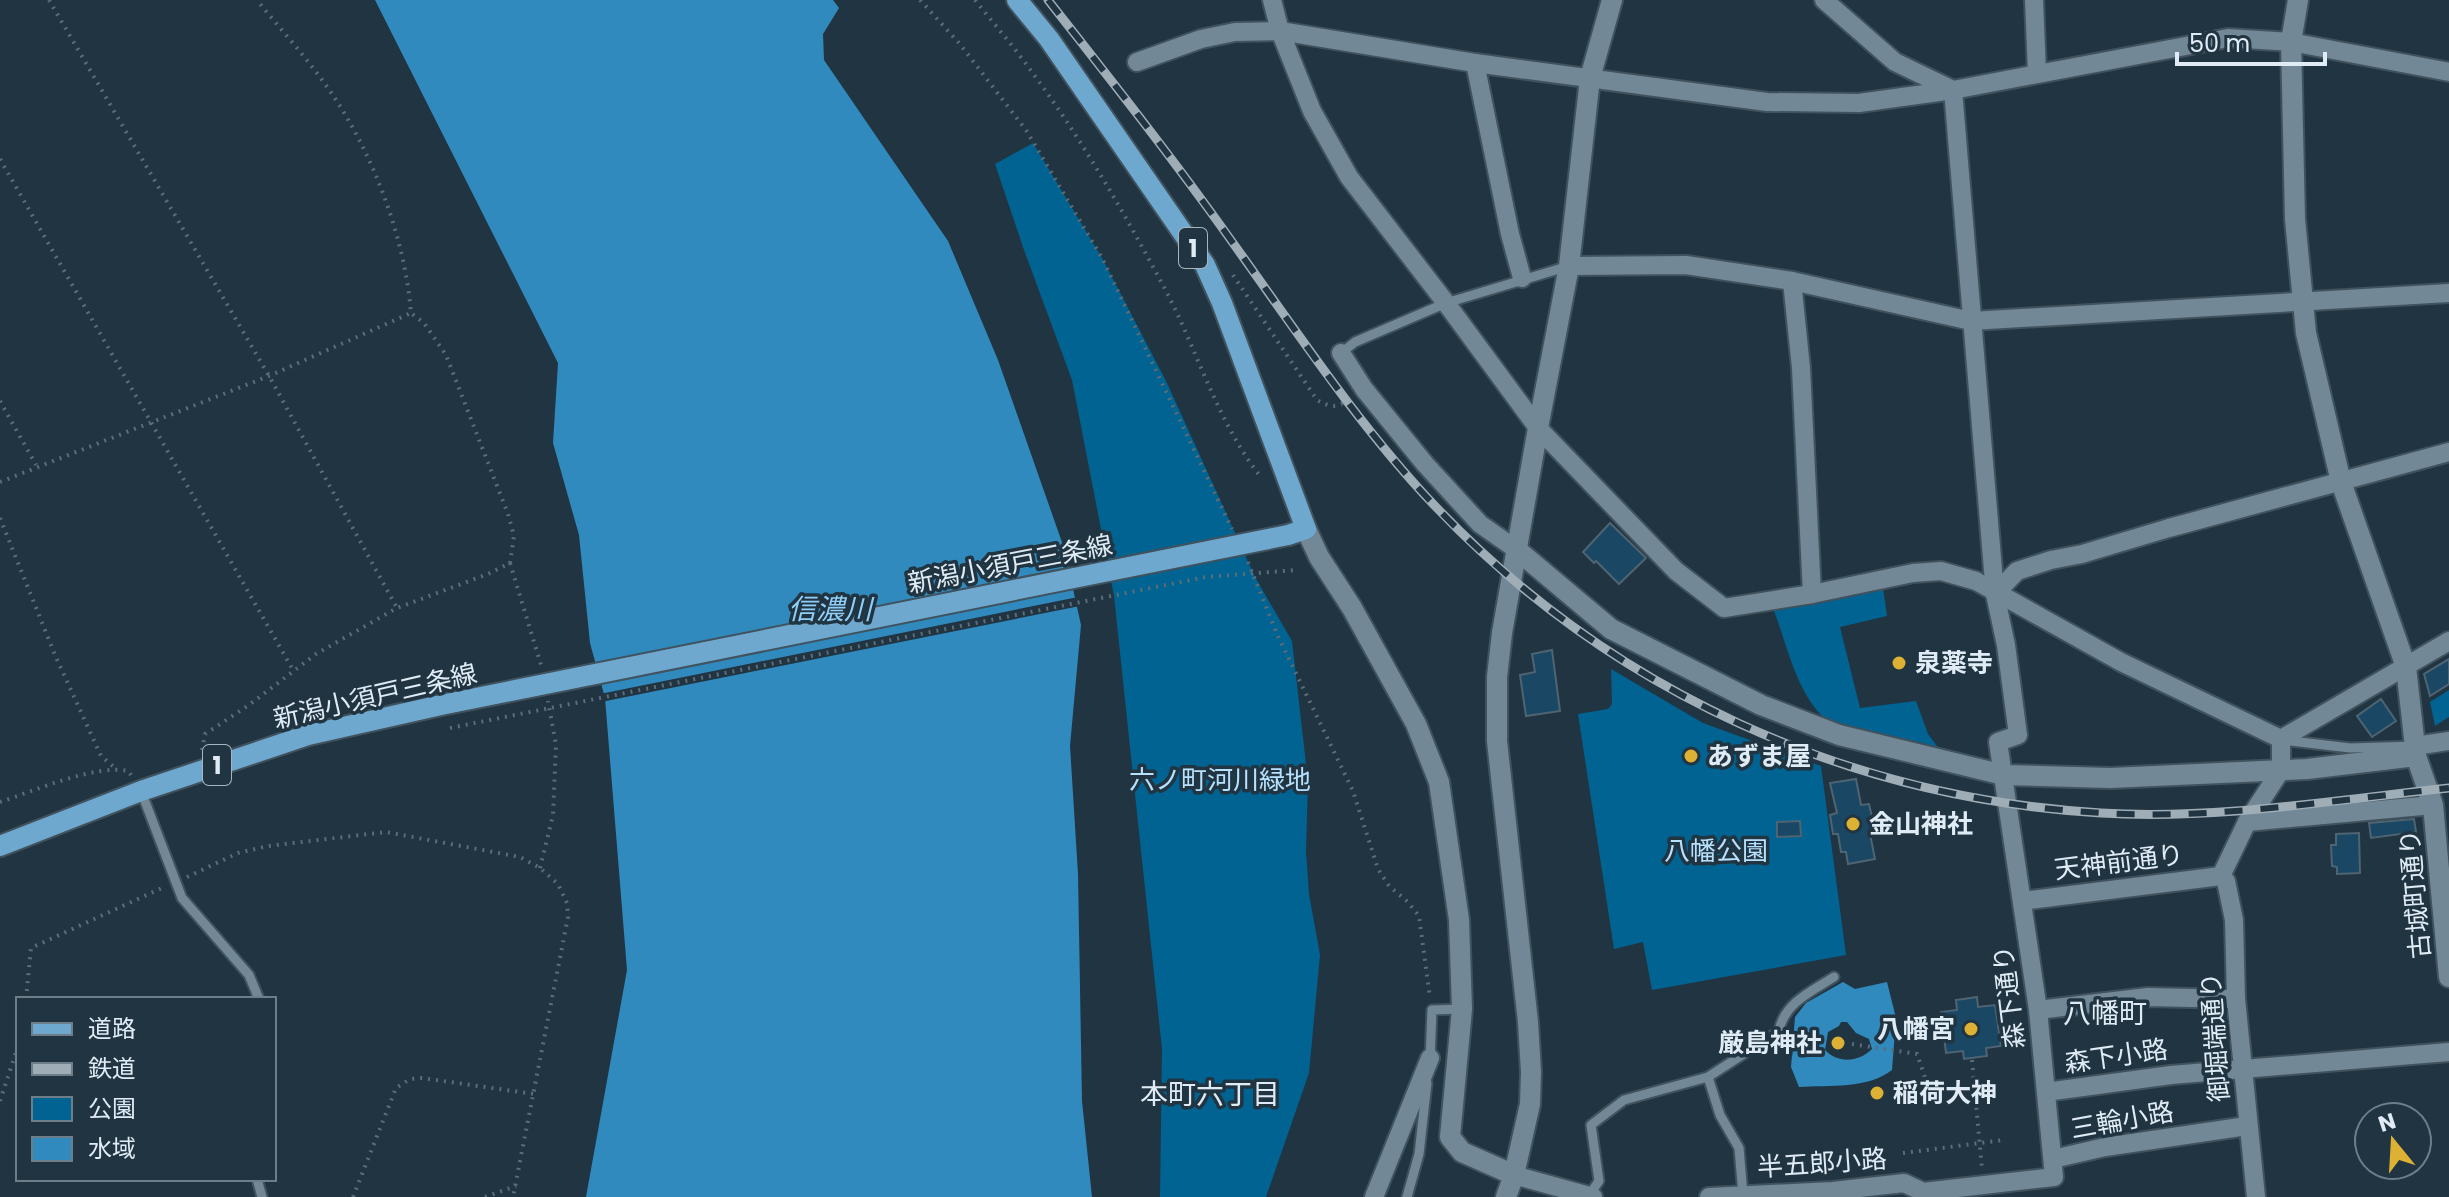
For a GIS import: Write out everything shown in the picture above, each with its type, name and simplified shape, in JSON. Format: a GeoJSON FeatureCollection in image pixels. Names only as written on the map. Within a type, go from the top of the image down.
{"type":"FeatureCollection","features":[{"type":"Feature","properties":{"kind":"main road","name":"1"},"geometry":{"type":"LineString","coordinates":[[1017,0],[1049,39],[1205,265],[1222,303],[1297,532]]}},
{"type":"Feature","properties":{"kind":"main road","name":"新潟小須戸三条線"},"geometry":{"type":"LineString","coordinates":[[0,846],[141,791],[308,735],[441,705],[1297,532]]}},
{"type":"Feature","properties":{"kind":"street"},"geometry":{"type":"LineString","coordinates":[[1272,0],[1280,31],[1312,111],[1349,177],[1538,428],[1676,571],[1724,608],[1913,573],[1941,571],[1976,581],[2121,662],[2281,739]]}},
{"type":"Feature","properties":{"kind":"street"},"geometry":{"type":"LineString","coordinates":[[1506,1197],[1530,1104],[1531,1072],[1497,741],[1496,707],[1502,633],[1569,266],[1590,78],[1612,0]]}},
{"type":"Feature","properties":{"kind":"street"},"geometry":{"type":"LineString","coordinates":[[1824,0],[1895,62],[1953,90]]}},
{"type":"Feature","properties":{"kind":"street"},"geometry":{"type":"LineString","coordinates":[[2034,0],[2037,73]]}},
{"type":"Feature","properties":{"kind":"street","name":"古城町通り"},"geometry":{"type":"LineString","coordinates":[[2298,0],[2291,42],[2295,219],[2306,333],[2341,482],[2406,667],[2416,751],[2437,805],[2449,977]]}},
{"type":"Feature","properties":{"kind":"street"},"geometry":{"type":"LineString","coordinates":[[1137,62],[1201,39],[1235,32],[1280,31],[1475,63],[1767,102],[1859,103],[1953,90],[2228,38],[2291,42],[2449,72]]}},
{"type":"Feature","properties":{"kind":"street"},"geometry":{"type":"LineString","coordinates":[[1475,63],[1522,278]]}},
{"type":"Feature","properties":{"kind":"street"},"geometry":{"type":"LineString","coordinates":[[1953,90],[1995,594]]}},
{"type":"Feature","properties":{"kind":"street"},"geometry":{"type":"LineString","coordinates":[[1569,266],[1686,265],[1792,281],[1971,321],[2449,293]]}},
{"type":"Feature","properties":{"kind":"street"},"geometry":{"type":"LineString","coordinates":[[1792,281],[1801,368],[1812,594]]}},
{"type":"Feature","properties":{"kind":"street"},"geometry":{"type":"LineString","coordinates":[[1341,353],[1364,389],[1425,464],[1480,524],[1517,550],[1611,629],[1761,705],[1839,735],[2004,775],[2110,778],[2281,770],[2416,751],[2449,741]]}},
{"type":"Feature","properties":{"kind":"street"},"geometry":{"type":"LineString","coordinates":[[1995,594],[2017,571],[2028,567],[2449,452]]}},
{"type":"Feature","properties":{"kind":"street"},"geometry":{"type":"LineString","coordinates":[[1297,532],[1319,557],[1352,608],[1416,724],[1439,782],[1459,920],[1462,1009],[1450,1137],[1462,1152],[1514,1175],[1591,1196]]}},
{"type":"Feature","properties":{"kind":"street","name":"森下通り"},"geometry":{"type":"LineString","coordinates":[[1995,594],[2006,645],[2018,735],[1998,742],[2038,1010],[2053,1159]]}},
{"type":"Feature","properties":{"kind":"street"},"geometry":{"type":"LineString","coordinates":[[2281,739],[2449,641]]}},
{"type":"Feature","properties":{"kind":"street"},"geometry":{"type":"LineString","coordinates":[[2221,876],[2247,822],[2281,770],[2281,739]]}},
{"type":"Feature","properties":{"kind":"street"},"geometry":{"type":"LineString","coordinates":[[2247,822],[2437,805]]}},
{"type":"Feature","properties":{"kind":"street","name":"天神前通り"},"geometry":{"type":"LineString","coordinates":[[2022,901],[2221,876]]}},
{"type":"Feature","properties":{"kind":"street","name":"御堀端通り"},"geometry":{"type":"LineString","coordinates":[[2221,876],[2226,881],[2234,920],[2236,999],[2256,1197]]}},
{"type":"Feature","properties":{"kind":"street"},"geometry":{"type":"LineString","coordinates":[[2038,1010],[2148,997],[2236,999]]}},
{"type":"Feature","properties":{"kind":"street","name":"森下小路"},"geometry":{"type":"LineString","coordinates":[[2046,1092],[2171,1075],[2449,1052]]}},
{"type":"Feature","properties":{"kind":"street"},"geometry":{"type":"LineString","coordinates":[[1374,1197],[1430,1058]]}},
{"type":"Feature","properties":{"kind":"street","name":"三輪小路"},"geometry":{"type":"LineString","coordinates":[[2053,1159],[2105,1147],[2247,1126]]}},
{"type":"Feature","properties":{"kind":"street"},"geometry":{"type":"LineString","coordinates":[[1984,1192],[2054,1177],[2053,1159]]}},
{"type":"Feature","properties":{"kind":"street","name":"半五郎小路"},"geometry":{"type":"LineString","coordinates":[[1709,1197],[1833,1191],[1904,1183],[1923,1192],[1984,1192]]}},
{"type":"Feature","properties":{"kind":"lane"},"geometry":{"type":"LineString","coordinates":[[1341,353],[1355,342],[1446,303],[1569,266]]}},
{"type":"Feature","properties":{"kind":"lane"},"geometry":{"type":"LineString","coordinates":[[2281,739],[2350,748],[2416,751]]}},
{"type":"Feature","properties":{"kind":"lane"},"geometry":{"type":"LineString","coordinates":[[141,791],[182,898],[249,975],[258,997]]}},
{"type":"Feature","properties":{"kind":"lane"},"geometry":{"type":"LineString","coordinates":[[1591,1196],[1599,1181],[1591,1125],[1624,1100],[1708,1077],[1779,1031],[1782,1018],[1798,1000],[1834,977]]}},
{"type":"Feature","properties":{"kind":"lane"},"geometry":{"type":"LineString","coordinates":[[1407,1197],[1419,1154],[1432,1010],[1462,1009]]}},
{"type":"Feature","properties":{"kind":"lane"},"geometry":{"type":"LineString","coordinates":[[1708,1077],[1720,1115],[1739,1148],[1743,1195]]}},
{"type":"Feature","properties":{"kind":"path"},"geometry":{"type":"LineString","coordinates":[[49,0],[269,376],[397,608]]}},
{"type":"Feature","properties":{"kind":"path"},"geometry":{"type":"LineString","coordinates":[[257,0],[330,91],[362,147],[395,229],[408,276],[411,313],[424,323],[446,355],[508,514],[514,536],[510,563],[538,650],[543,677]]}},
{"type":"Feature","properties":{"kind":"path"},"geometry":{"type":"LineString","coordinates":[[920,0],[959,43],[1026,130],[1102,258],[1235,536]]}},
{"type":"Feature","properties":{"kind":"path"},"geometry":{"type":"LineString","coordinates":[[975,0],[1031,70],[1111,192],[1167,294],[1224,418],[1244,456],[1260,476]]}},
{"type":"Feature","properties":{"kind":"path"},"geometry":{"type":"LineString","coordinates":[[0,159],[293,670]]}},
{"type":"Feature","properties":{"kind":"path"},"geometry":{"type":"LineString","coordinates":[[1205,265],[1220,261],[1230,271],[1317,400],[1338,407],[1364,389]]}},
{"type":"Feature","properties":{"kind":"path"},"geometry":{"type":"LineString","coordinates":[[0,482],[269,376],[411,313]]}},
{"type":"Feature","properties":{"kind":"path"},"geometry":{"type":"LineString","coordinates":[[0,401],[37,466]]}},
{"type":"Feature","properties":{"kind":"path"},"geometry":{"type":"LineString","coordinates":[[0,518],[55,655],[101,756],[115,768]]}},
{"type":"Feature","properties":{"kind":"path"},"geometry":{"type":"LineString","coordinates":[[1242,549],[1277,634],[1353,791],[1378,869],[1389,886],[1419,916],[1432,1010]]}},
{"type":"Feature","properties":{"kind":"path"},"geometry":{"type":"LineString","coordinates":[[196,772],[205,734],[316,654],[397,608],[510,563]]}},
{"type":"Feature","properties":{"kind":"path"},"geometry":{"type":"LineString","coordinates":[[450,728],[1206,577],[1297,570]]}},
{"type":"Feature","properties":{"kind":"path"},"geometry":{"type":"LineString","coordinates":[[540,868],[553,815],[556,745],[546,691]]}},
{"type":"Feature","properties":{"kind":"path"},"geometry":{"type":"LineString","coordinates":[[0,802],[115,768],[128,771],[141,791]]}},
{"type":"Feature","properties":{"kind":"path"},"geometry":{"type":"LineString","coordinates":[[26,997],[31,948],[238,853],[268,846],[386,832],[520,857],[540,868],[558,884],[567,903],[568,917],[513,1197]]}},
{"type":"Feature","properties":{"kind":"path"},"geometry":{"type":"LineString","coordinates":[[1852,1044],[1917,1054],[1929,1089]]}},
{"type":"Feature","properties":{"kind":"path"},"geometry":{"type":"LineString","coordinates":[[0,1101],[16,1052]]}},
{"type":"Feature","properties":{"kind":"path"},"geometry":{"type":"LineString","coordinates":[[1972,1060],[1984,1192]]}},
{"type":"Feature","properties":{"kind":"path"},"geometry":{"type":"LineString","coordinates":[[353,1197],[396,1088],[401,1083],[422,1078],[534,1094]]}},
{"type":"Feature","properties":{"kind":"path"},"geometry":{"type":"LineString","coordinates":[[1893,1090],[1975,1087]]}},
{"type":"Feature","properties":{"kind":"path"},"geometry":{"type":"LineString","coordinates":[[1903,1153],[2004,1140]]}},
{"type":"Feature","properties":{"kind":"path"},"geometry":{"type":"LineString","coordinates":[[485,1197],[516,1186]]}},
{"type":"Feature","properties":{"kind":"green space","name":"六ノ町河川緑地"},"geometry":{"type":"Polygon","coordinates":[[[1033,143],[1102,258],[1167,383],[1255,577],[1292,641],[1308,781],[1306,851],[1309,894],[1320,955],[1309,1073],[1266,1197],[1160,1197],[1162,1049],[1114,596],[1072,380],[995,164],[1033,143]]]}},
{"type":"Feature","properties":{"kind":"green space"},"geometry":{"type":"Polygon","coordinates":[[[1883,588],[1887,616],[1840,627],[1860,708],[1916,701],[1928,734],[1943,754],[1865,735],[1829,722],[1818,712],[1801,685],[1774,611],[1883,588]]]}},
{"type":"Feature","properties":{"kind":"green space","name":"八幡公園"},"geometry":{"type":"Polygon","coordinates":[[[1611,669],[1703,723],[1821,766],[1846,955],[1652,990],[1643,942],[1614,949],[1578,714],[1608,709],[1612,704],[1611,669]]]}},
{"type":"Feature","properties":{"kind":"green space"},"geometry":{"type":"Polygon","coordinates":[[[2449,690],[2449,717],[2435,726],[2430,702],[2449,690]]]}},
{"type":"Feature","properties":{"kind":"water","name":"信濃川"},"geometry":{"type":"Polygon","coordinates":[[[375,0],[833,0],[839,8],[823,34],[824,60],[948,241],[998,360],[1064,548],[1081,625],[1070,746],[1078,874],[1082,1101],[1092,1197],[586,1197],[627,970],[605,698],[590,643],[579,535],[553,443],[558,363],[375,0]]]}},
{"type":"Feature","properties":{"kind":"water"},"geometry":{"type":"Polygon","coordinates":[[[1843,982],[1855,989],[1887,982],[1896,1018],[1892,1070],[1860,1083],[1799,1087],[1791,1067],[1795,1017],[1806,1003],[1843,982]],[[1841,1022],[1828,1032],[1825,1050],[1836,1058],[1848,1060],[1861,1057],[1872,1049],[1869,1039],[1856,1033],[1847,1022],[1841,1022]]]}},
{"type":"Feature","properties":{"kind":"pier"},"geometry":{"type":"Polygon","coordinates":[[[1078,597],[1080,606],[601,702],[600,694],[1078,597]]]}},
{"type":"Feature","properties":{"kind":"building"},"geometry":{"type":"Polygon","coordinates":[[[1610,523],[1646,558],[1619,584],[1583,552],[1610,523]]]}},
{"type":"Feature","properties":{"kind":"building"},"geometry":{"type":"Polygon","coordinates":[[[1552,650],[1560,711],[1526,716],[1520,675],[1535,672],[1532,654],[1552,650]]]}},
{"type":"Feature","properties":{"kind":"building"},"geometry":{"type":"Polygon","coordinates":[[[2449,659],[2449,684],[2430,696],[2424,674],[2449,659]]]}},
{"type":"Feature","properties":{"kind":"building"},"geometry":{"type":"Polygon","coordinates":[[[2381,699],[2396,721],[2372,737],[2357,716],[2381,699]]]}},
{"type":"Feature","properties":{"kind":"building","name":"金山神社"},"geometry":{"type":"Polygon","coordinates":[[[1856,779],[1861,805],[1869,804],[1876,833],[1870,834],[1875,859],[1848,864],[1846,852],[1841,852],[1838,834],[1833,834],[1830,815],[1837,813],[1830,783],[1856,779]]]}},
{"type":"Feature","properties":{"kind":"building"},"geometry":{"type":"Polygon","coordinates":[[[2414,819],[2416,832],[2371,838],[2369,823],[2414,819]]]}},
{"type":"Feature","properties":{"kind":"building"},"geometry":{"type":"Polygon","coordinates":[[[1800,821],[1801,836],[1777,837],[1777,822],[1800,821]]]}},
{"type":"Feature","properties":{"kind":"building"},"geometry":{"type":"Polygon","coordinates":[[[2359,833],[2360,873],[2337,874],[2337,867],[2332,866],[2331,845],[2336,845],[2336,834],[2359,833]]]}},
{"type":"Feature","properties":{"kind":"building","name":"八幡宮"},"geometry":{"type":"Polygon","coordinates":[[[1977,997],[1978,1007],[1995,1005],[2001,1046],[1986,1048],[1987,1056],[1964,1059],[1963,1051],[1946,1053],[1941,1012],[1957,1010],[1956,1000],[1977,997]]]}},
{"type":"Feature","properties":{"kind":"railway"},"geometry":{"type":"LineString","coordinates":[[1048,0],[1188,181],[1355,411],[1407,475],[1504,572],[1578,630],[1656,680],[1739,723],[1825,758],[1915,785],[2007,803],[2101,813],[2188,814],[2275,808],[2449,788]]}},
{"type":"Feature","properties":{"kind":"place","name":"泉薬寺"},"geometry":{"type":"Point","coordinates":[1899,663]}},
{"type":"Feature","properties":{"kind":"place","name":"あずま屋"},"geometry":{"type":"Point","coordinates":[1691,756]}},
{"type":"Feature","properties":{"kind":"place","name":"金山神社"},"geometry":{"type":"Point","coordinates":[1853,824]}},
{"type":"Feature","properties":{"kind":"place","name":"八幡宮"},"geometry":{"type":"Point","coordinates":[1971,1029]}},
{"type":"Feature","properties":{"kind":"place","name":"厳島神社"},"geometry":{"type":"Point","coordinates":[1838,1043]}},
{"type":"Feature","properties":{"kind":"place","name":"稲荷大神"},"geometry":{"type":"Point","coordinates":[1877,1093]}},
{"type":"Feature","properties":{"kind":"district","name":"八幡町"},"geometry":{"type":"Point","coordinates":[2105,1013]}},
{"type":"Feature","properties":{"kind":"district","name":"本町六丁目"},"geometry":{"type":"Point","coordinates":[1210,1094]}}]}
